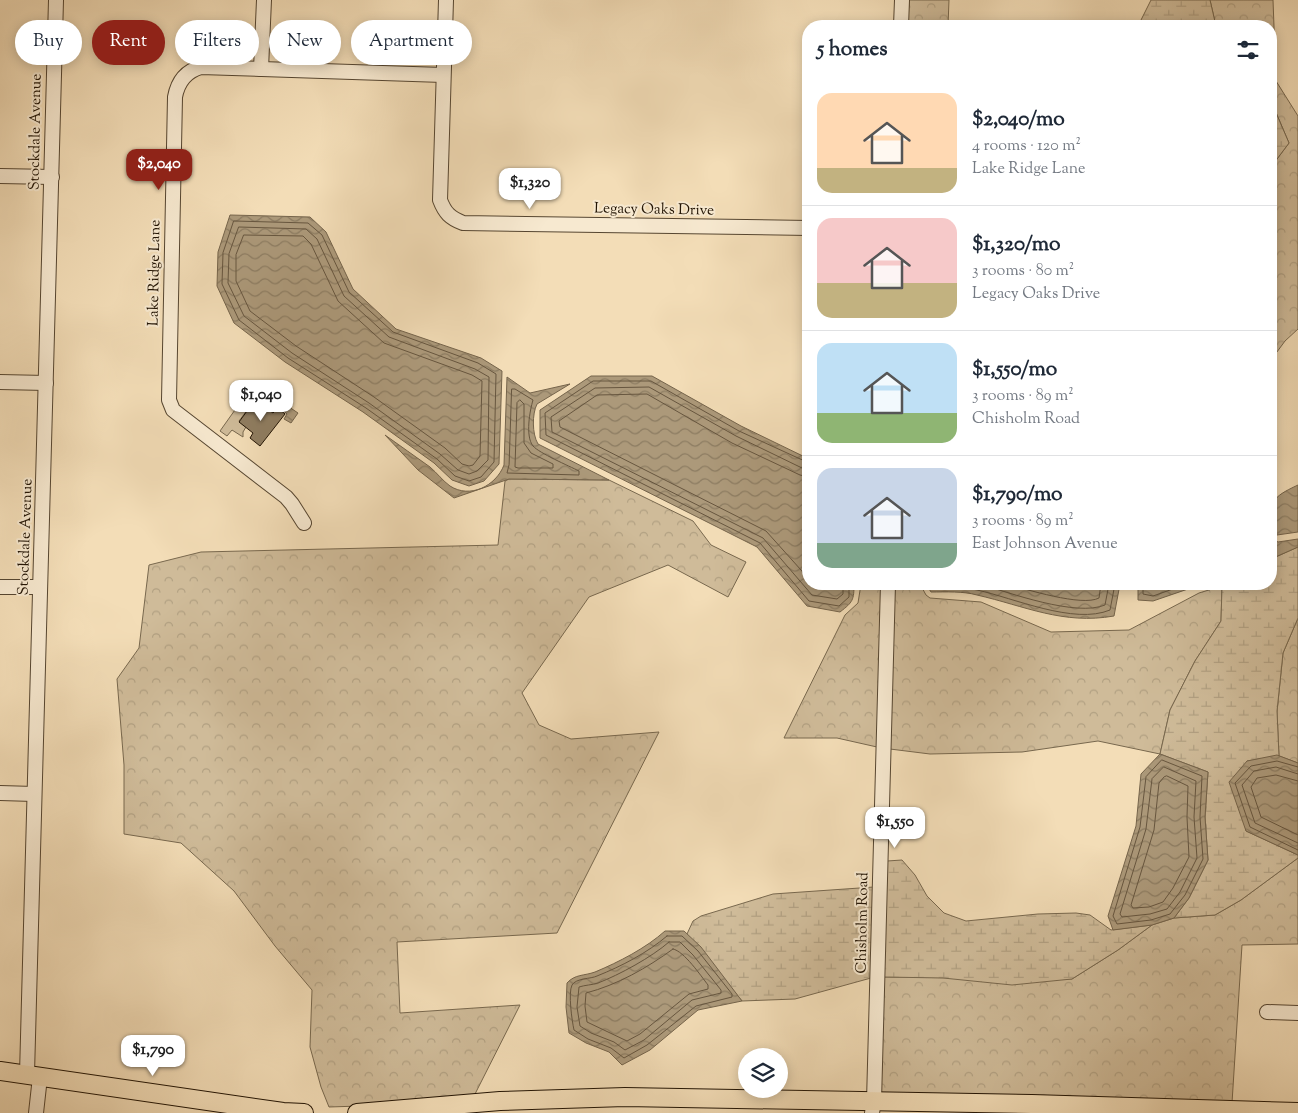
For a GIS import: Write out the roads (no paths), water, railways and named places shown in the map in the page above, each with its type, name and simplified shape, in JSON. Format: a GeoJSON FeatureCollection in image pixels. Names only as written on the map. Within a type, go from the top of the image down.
{"type":"FeatureCollection","features":[{"type":"Feature","properties":{"kind":"main road"},"geometry":{"type":"LineString","coordinates":[[0,1071],[283,1112],[304,1113]]}},
{"type":"Feature","properties":{"kind":"main road"},"geometry":{"type":"LineString","coordinates":[[357,1113],[447,1109],[561,1098],[625,1097],[873,1107],[1298,1112]]}},
{"type":"Feature","properties":{"kind":"street","name":"Stockdale Avenue"},"geometry":{"type":"LineString","coordinates":[[36,1113],[34,1076],[34,794],[56,0]]}},
{"type":"Feature","properties":{"kind":"street"},"geometry":{"type":"LineString","coordinates":[[261,69],[264,0]]}},
{"type":"Feature","properties":{"kind":"street","name":"Legacy Oaks Drive"},"geometry":{"type":"LineString","coordinates":[[446,0],[440,200],[444,211],[452,219],[463,223],[802,228]]}},
{"type":"Feature","properties":{"kind":"street"},"geometry":{"type":"LineString","coordinates":[[901,20],[902,0]]}},
{"type":"Feature","properties":{"kind":"street","name":"Lake Ridge Lane"},"geometry":{"type":"LineString","coordinates":[[304,523],[286,497],[173,410],[169,400],[177,87],[182,78],[191,70],[201,67],[443,75]]}},
{"type":"Feature","properties":{"kind":"street"},"geometry":{"type":"LineString","coordinates":[[0,176],[52,177]]}},
{"type":"Feature","properties":{"kind":"street"},"geometry":{"type":"LineString","coordinates":[[0,382],[46,382]]}},
{"type":"Feature","properties":{"kind":"street"},"geometry":{"type":"LineString","coordinates":[[0,587],[40,587]]}},
{"type":"Feature","properties":{"kind":"street","name":"Chisholm Road"},"geometry":{"type":"LineString","coordinates":[[873,1107],[888,590]]}},
{"type":"Feature","properties":{"kind":"street"},"geometry":{"type":"LineString","coordinates":[[0,793],[34,794]]}},
{"type":"Feature","properties":{"kind":"street"},"geometry":{"type":"LineString","coordinates":[[1267,1012],[1298,1013]]}},
{"type":"Feature","properties":{"kind":"water"},"geometry":{"type":"Polygon","coordinates":[[[230,215],[310,217],[326,232],[353,289],[396,329],[481,358],[502,371],[499,464],[484,481],[469,486],[452,480],[434,463],[363,412],[285,362],[234,323],[217,286],[218,252],[230,215]]]}},
{"type":"Feature","properties":{"kind":"water"},"geometry":{"type":"Polygon","coordinates":[[[591,376],[652,376],[741,426],[802,456],[802,590],[854,590],[850,603],[840,612],[807,606],[757,547],[540,438],[540,410],[591,376]]]}},
{"type":"Feature","properties":{"kind":"water"},"geometry":{"type":"Polygon","coordinates":[[[507,377],[530,393],[570,384],[537,404],[533,424],[536,440],[538,444],[609,480],[509,479],[454,498],[418,470],[385,435],[430,467],[450,486],[466,491],[482,488],[495,479],[504,465],[507,377]]]}},
{"type":"Feature","properties":{"kind":"water"},"geometry":{"type":"Polygon","coordinates":[[[258,386],[298,413],[291,423],[284,419],[287,414],[279,407],[267,404],[253,393],[258,386]]]}},
{"type":"Feature","properties":{"kind":"water"},"geometry":{"type":"Polygon","coordinates":[[[1298,485],[1298,532],[1277,535],[1277,497],[1298,485]]]}},
{"type":"Feature","properties":{"kind":"water"},"geometry":{"type":"Polygon","coordinates":[[[1298,539],[1298,547],[1277,556],[1277,541],[1298,539]]]}},
{"type":"Feature","properties":{"kind":"water"},"geometry":{"type":"Polygon","coordinates":[[[930,590],[1119,590],[1114,616],[1095,618],[1078,618],[1044,613],[972,594],[931,592],[930,590]]]}},
{"type":"Feature","properties":{"kind":"water"},"geometry":{"type":"Polygon","coordinates":[[[1138,590],[1185,590],[1153,601],[1138,600],[1138,590]]]}},
{"type":"Feature","properties":{"kind":"water"},"geometry":{"type":"Polygon","coordinates":[[[1160,754],[1208,772],[1205,817],[1208,860],[1189,898],[1174,918],[1152,925],[1113,930],[1108,916],[1136,826],[1141,774],[1160,754]]]}},
{"type":"Feature","properties":{"kind":"water"},"geometry":{"type":"Polygon","coordinates":[[[1277,755],[1298,763],[1298,855],[1246,831],[1229,782],[1247,761],[1277,755]]]}},
{"type":"Feature","properties":{"kind":"water"},"geometry":{"type":"Polygon","coordinates":[[[665,931],[684,931],[701,947],[742,1001],[698,1010],[650,1050],[622,1065],[609,1052],[586,1043],[569,1033],[566,1007],[567,983],[576,977],[595,972],[623,959],[641,949],[665,931]]]}}]}
